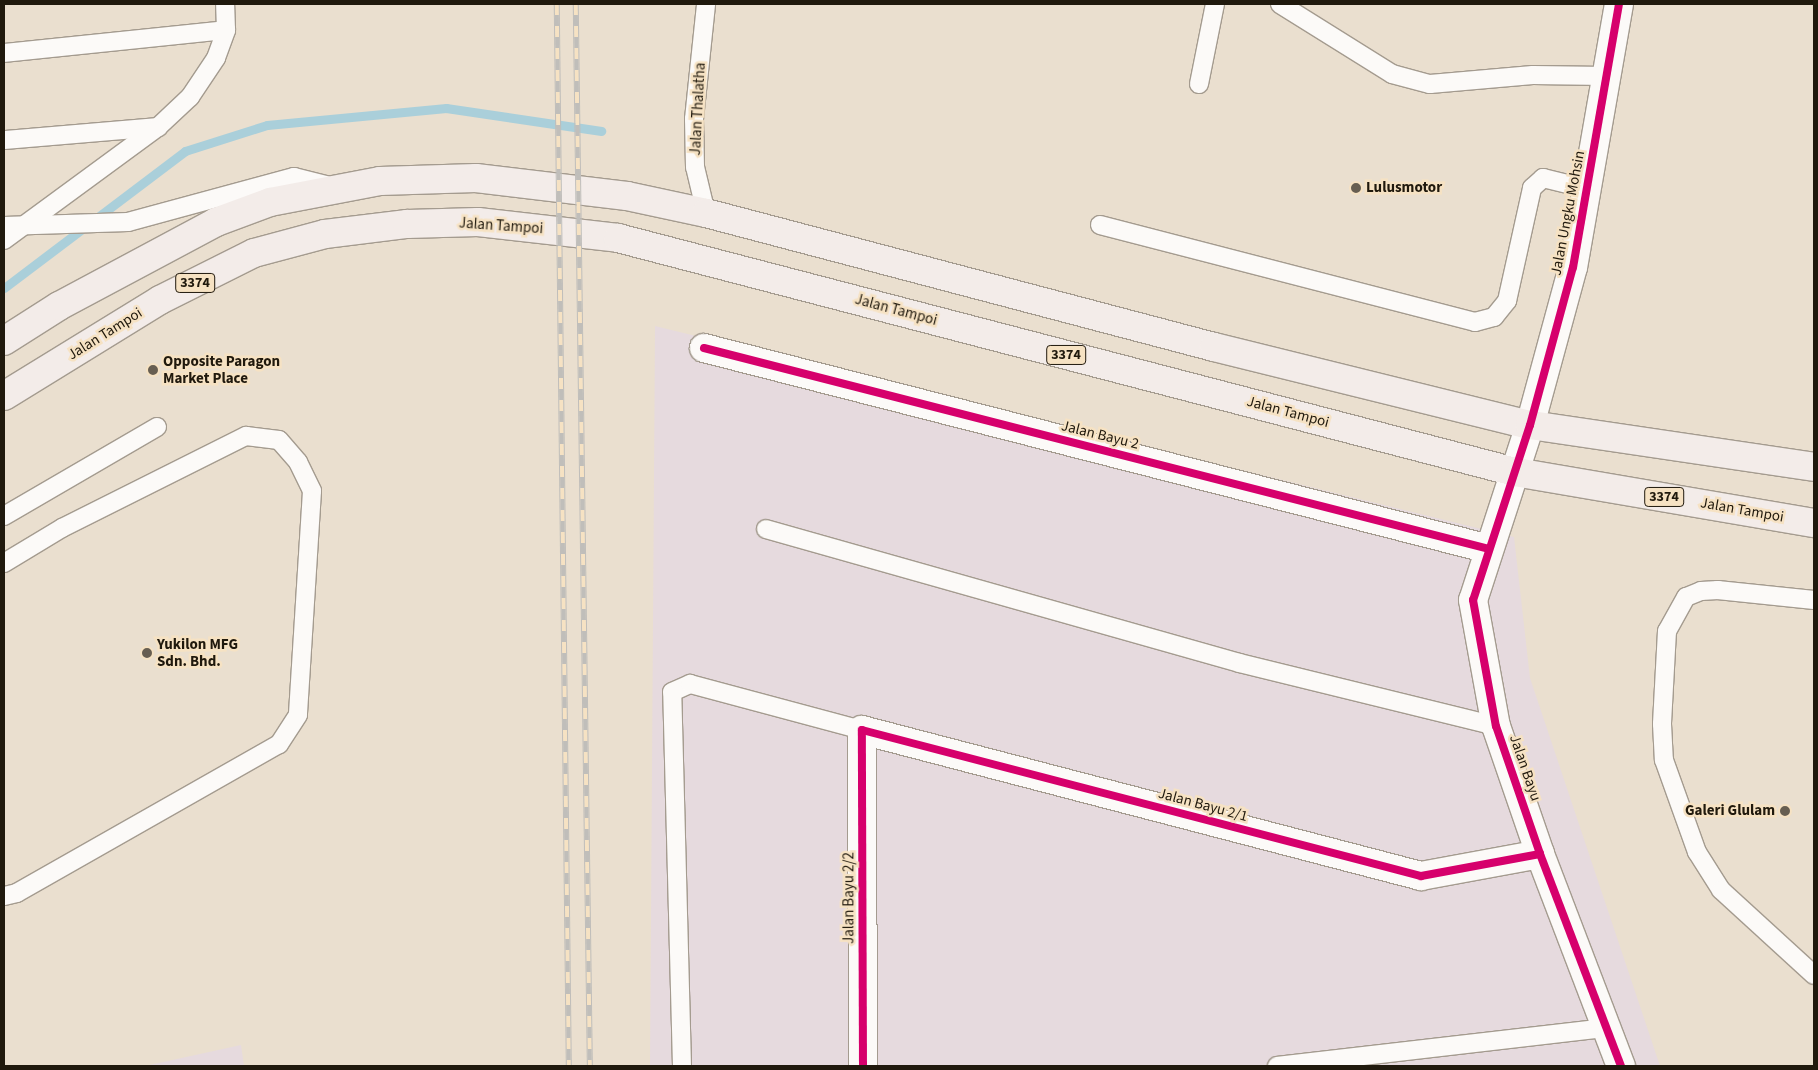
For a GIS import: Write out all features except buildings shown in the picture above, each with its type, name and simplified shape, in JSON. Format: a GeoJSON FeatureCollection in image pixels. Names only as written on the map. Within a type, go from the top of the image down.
{"type":"FeatureCollection","features":[{"type":"Feature","properties":{"kind":"main road"},"geometry":{"type":"LineString","coordinates":[[4,342],[59,306],[216,222],[270,202],[380,181],[476,178],[627,196],[706,214],[1214,347],[1530,425],[1814,467]]}},
{"type":"Feature","properties":{"kind":"main road","name":"Jalan Tampoi"},"geometry":{"type":"LineString","coordinates":[[4,396],[160,300],[254,253],[325,234],[407,224],[478,222],[618,238],[1515,472],[1814,523]]}},
{"type":"Feature","properties":{"kind":"street","name":"Jalan Ungku Mohsin"},"geometry":{"type":"LineString","coordinates":[[1515,472],[1530,425],[1573,267],[1619,4]]}},
{"type":"Feature","properties":{"kind":"street","name":"Jalan Bayu 2"},"geometry":{"type":"LineString","coordinates":[[704,348],[1489,549]]}},
{"type":"Feature","properties":{"kind":"street","name":"Jalan Bayu"},"geometry":{"type":"LineString","coordinates":[[1515,472],[1473,600],[1496,726],[1540,854],[1621,1066]]}},
{"type":"Feature","properties":{"kind":"street","name":"Jalan Bayu 2/1"},"geometry":{"type":"LineString","coordinates":[[862,730],[1421,876],[1540,854]]}},
{"type":"Feature","properties":{"kind":"street","name":"Jalan Bayu 2/2"},"geometry":{"type":"LineString","coordinates":[[862,730],[863,1066]]}},
{"type":"Feature","properties":{"kind":"lane"},"geometry":{"type":"LineString","coordinates":[[4,240],[158,127],[190,97],[216,58],[226,30],[224,4]]}},
{"type":"Feature","properties":{"kind":"lane","name":"Jalan Thalatha"},"geometry":{"type":"LineString","coordinates":[[706,4],[694,119],[695,167],[706,214]]}},
{"type":"Feature","properties":{"kind":"lane"},"geometry":{"type":"LineString","coordinates":[[1199,84],[1215,4]]}},
{"type":"Feature","properties":{"kind":"lane"},"geometry":{"type":"LineString","coordinates":[[1280,4],[1392,74],[1430,84],[1533,75],[1606,76]]}},
{"type":"Feature","properties":{"kind":"lane"},"geometry":{"type":"LineString","coordinates":[[4,53],[226,30]]}},
{"type":"Feature","properties":{"kind":"lane"},"geometry":{"type":"LineString","coordinates":[[4,140],[158,127]]}},
{"type":"Feature","properties":{"kind":"lane"},"geometry":{"type":"LineString","coordinates":[[4,226],[128,222],[294,178],[341,189]]}},
{"type":"Feature","properties":{"kind":"lane"},"geometry":{"type":"LineString","coordinates":[[1100,225],[1474,322],[1494,317],[1507,300],[1532,188],[1542,178],[1588,189]]}},
{"type":"Feature","properties":{"kind":"lane"},"geometry":{"type":"LineString","coordinates":[[4,516],[157,427]]}},
{"type":"Feature","properties":{"kind":"lane"},"geometry":{"type":"LineString","coordinates":[[4,563],[62,528],[246,436],[279,440],[298,462],[312,491],[298,715],[279,744],[17,894],[4,896]]}},
{"type":"Feature","properties":{"kind":"lane"},"geometry":{"type":"LineString","coordinates":[[766,529],[1239,663],[1496,726]]}},
{"type":"Feature","properties":{"kind":"lane"},"geometry":{"type":"LineString","coordinates":[[1814,600],[1718,590],[1701,591],[1686,597],[1667,631],[1662,724],[1664,760],[1697,852],[1721,890],[1814,976]]}},
{"type":"Feature","properties":{"kind":"lane"},"geometry":{"type":"LineString","coordinates":[[682,1066],[672,692],[690,684],[862,730]]}},
{"type":"Feature","properties":{"kind":"lane"},"geometry":{"type":"LineString","coordinates":[[1276,1066],[1606,1028]]}},
{"type":"Feature","properties":{"kind":"shaded area"},"geometry":{"type":"Polygon","coordinates":[[[655,326],[1514,537],[1530,678],[1660,1066],[650,1066],[655,326]]]}},
{"type":"Feature","properties":{"kind":"shaded area"},"geometry":{"type":"Polygon","coordinates":[[[241,1045],[244,1066],[145,1066],[241,1045]]]}},
{"type":"Feature","properties":{"kind":"waterway"},"geometry":{"type":"LineString","coordinates":[[4,288],[185,151],[267,125],[446,108],[601,131]]}},
{"type":"Feature","properties":{"kind":"railway"},"geometry":{"type":"LineString","coordinates":[[557,4],[569,1066]]}},
{"type":"Feature","properties":{"kind":"railway"},"geometry":{"type":"LineString","coordinates":[[576,4],[590,1066]]}},
{"type":"Feature","properties":{"kind":"cycle path"},"geometry":{"type":"LineString","coordinates":[[1619,4],[1573,267],[1530,425],[1473,600],[1496,726],[1540,854],[1621,1066]]}},
{"type":"Feature","properties":{"kind":"cycle path"},"geometry":{"type":"LineString","coordinates":[[704,348],[1489,549]]}},
{"type":"Feature","properties":{"kind":"cycle path"},"geometry":{"type":"LineString","coordinates":[[863,1066],[862,730],[1421,876],[1540,854]]}},
{"type":"Feature","properties":{"kind":"place","name":"Lulusmotor"},"geometry":{"type":"Point","coordinates":[1356,188]}},
{"type":"Feature","properties":{"kind":"place","name":"Opposite Paragon Market Place"},"geometry":{"type":"Point","coordinates":[153,370]}},
{"type":"Feature","properties":{"kind":"place","name":"Yukilon MFG Sdn. Bhd."},"geometry":{"type":"Point","coordinates":[147,653]}},
{"type":"Feature","properties":{"kind":"place","name":"Galeri Glulam"},"geometry":{"type":"Point","coordinates":[1785,811]}}]}
